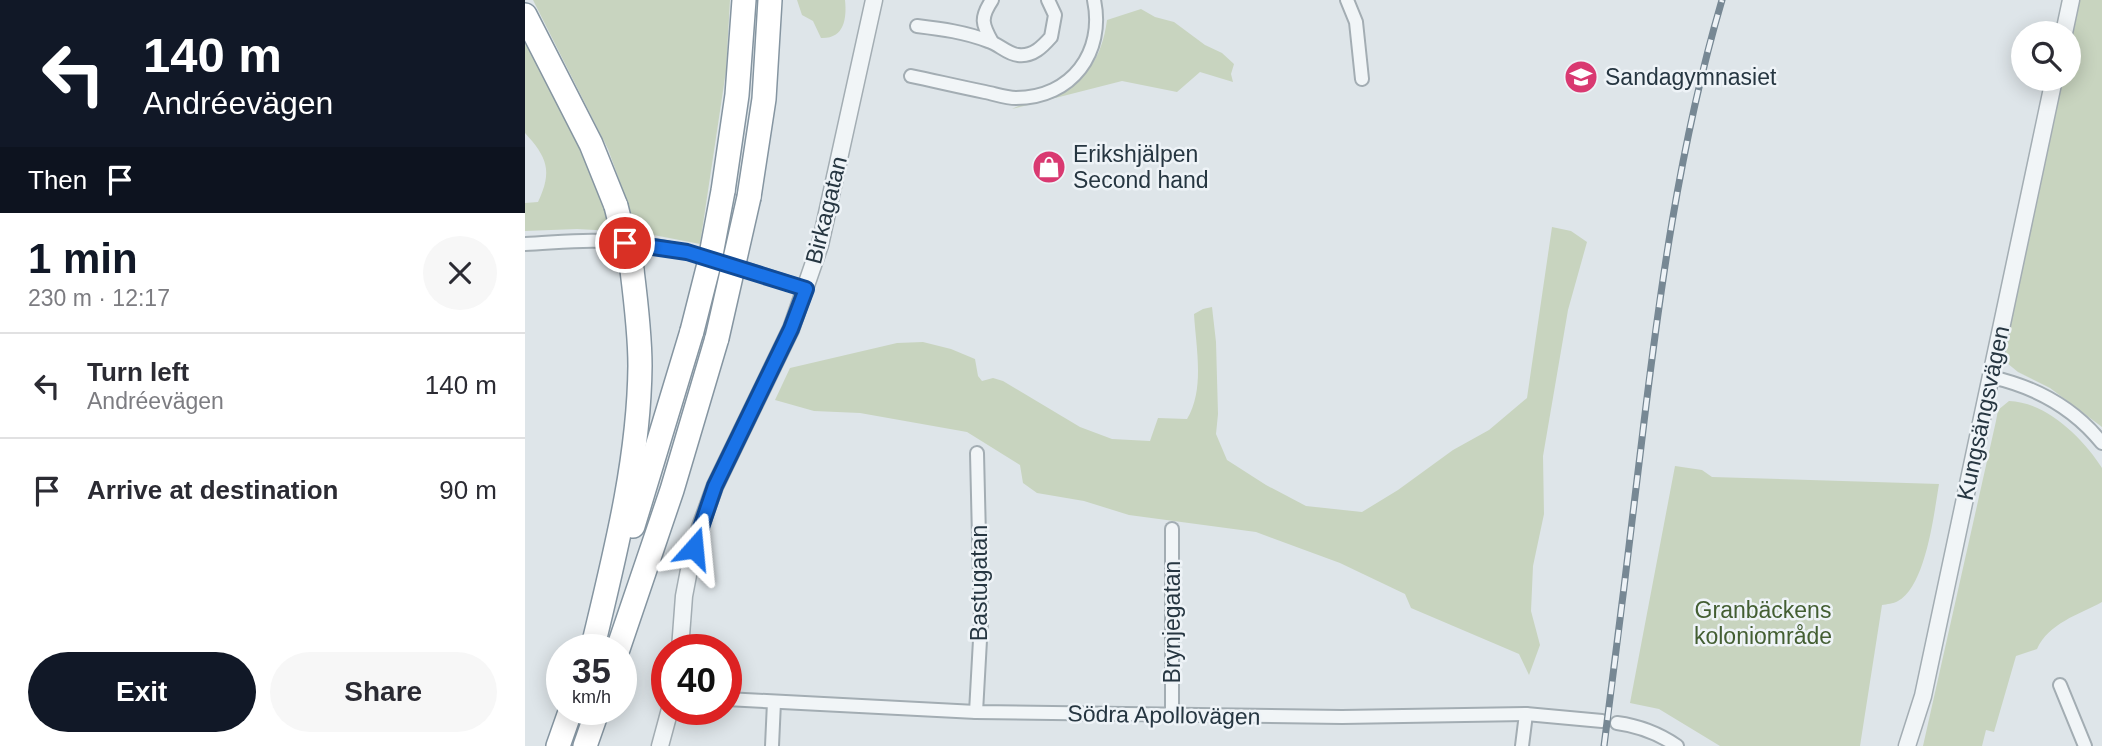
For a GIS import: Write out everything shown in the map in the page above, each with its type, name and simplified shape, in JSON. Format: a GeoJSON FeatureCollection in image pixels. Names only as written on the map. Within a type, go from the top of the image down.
{"type":"FeatureCollection","features":[{"type":"Feature","properties":{"kind":"highway"},"geometry":{"type":"LineString","coordinates":[[598,634],[648,480],[710,260],[737,95],[744,0]]}},
{"type":"Feature","properties":{"kind":"highway"},"geometry":{"type":"LineString","coordinates":[[623,634],[672,490],[717,338],[749,197],[764,99],[771,0]]}},
{"type":"Feature","properties":{"kind":"highway"},"geometry":{"type":"LineString","coordinates":[[525,15],[591,144],[616,206],[632,270],[638,317],[640,367],[636,423],[622,527],[596,634]]}},
{"type":"Feature","properties":{"kind":"highway"},"geometry":{"type":"LineString","coordinates":[[558,746],[565,725]]}},
{"type":"Feature","properties":{"kind":"highway"},"geometry":{"type":"LineString","coordinates":[[585,746],[592,725]]}},
{"type":"Feature","properties":{"kind":"street","name":"Birkagatan"},"geometry":{"type":"LineString","coordinates":[[681,634],[684,596],[694,544],[715,486],[791,329],[820,245],[874,0]]}},
{"type":"Feature","properties":{"kind":"street"},"geometry":{"type":"LineString","coordinates":[[992,0],[982,24],[992,41]]}},
{"type":"Feature","properties":{"kind":"street"},"geometry":{"type":"LineString","coordinates":[[917,26],[952,30],[992,41],[1007,52],[1032,54],[1051,37],[1054,27],[1055,15],[1048,0]]}},
{"type":"Feature","properties":{"kind":"street"},"geometry":{"type":"LineString","coordinates":[[911,76],[1016,98],[1045,93],[1061,86],[1076,74],[1089,56],[1098,18],[1094,0]]}},
{"type":"Feature","properties":{"kind":"street"},"geometry":{"type":"LineString","coordinates":[[1347,0],[1356,22],[1362,79]]}},
{"type":"Feature","properties":{"kind":"street"},"geometry":{"type":"LineString","coordinates":[[2067,21],[2071,0]]}},
{"type":"Feature","properties":{"kind":"street","name":"Kungsängsvägen"},"geometry":{"type":"LineString","coordinates":[[1907,746],[1923,696],[2051,91]]}},
{"type":"Feature","properties":{"kind":"street"},"geometry":{"type":"LineString","coordinates":[[525,244],[601,241],[650,245],[687,252],[806,289]]}},
{"type":"Feature","properties":{"kind":"street"},"geometry":{"type":"LineString","coordinates":[[1991,377],[2019,383],[2056,401],[2088,426],[2102,443]]}},
{"type":"Feature","properties":{"kind":"street","name":"Bastugatan"},"geometry":{"type":"LineString","coordinates":[[976,712],[981,622],[977,453]]}},
{"type":"Feature","properties":{"kind":"street","name":"Brynjegatan"},"geometry":{"type":"LineString","coordinates":[[1172,529],[1172,715]]}},
{"type":"Feature","properties":{"kind":"street"},"geometry":{"type":"LineString","coordinates":[[2060,685],[2085,746]]}},
{"type":"Feature","properties":{"kind":"street","name":"Södra Apollovägen"},"geometry":{"type":"LineString","coordinates":[[742,700],[976,712],[1459,717],[1526,714],[1602,721]]}},
{"type":"Feature","properties":{"kind":"street"},"geometry":{"type":"LineString","coordinates":[[772,746],[774,702]]}},
{"type":"Feature","properties":{"kind":"street"},"geometry":{"type":"LineString","coordinates":[[1521,746],[1526,714]]}},
{"type":"Feature","properties":{"kind":"street"},"geometry":{"type":"LineString","coordinates":[[1617,723],[1647,730],[1677,746]]}},
{"type":"Feature","properties":{"kind":"street"},"geometry":{"type":"LineString","coordinates":[[660,746],[666,725]]}},
{"type":"Feature","properties":{"kind":"green space"},"geometry":{"type":"Polygon","coordinates":[[[533,0],[730,0],[726,71],[700,244],[638,232],[608,149],[533,0]]]}},
{"type":"Feature","properties":{"kind":"green space"},"geometry":{"type":"Polygon","coordinates":[[[797,0],[845,0],[844,21],[839,31],[835,35],[821,38],[813,21],[802,15],[797,0]]]}},
{"type":"Feature","properties":{"kind":"green space"},"geometry":{"type":"Polygon","coordinates":[[[2080,0],[2102,0],[2102,427],[2050,388],[2018,372],[2007,363],[2004,349],[2060,91],[2081,91],[2081,21],[2076,21],[2080,0]]]}},
{"type":"Feature","properties":{"kind":"green space"},"geometry":{"type":"Polygon","coordinates":[[[1141,9],[1155,17],[1174,22],[1205,45],[1222,53],[1234,64],[1231,74],[1233,82],[1200,72],[1177,92],[1122,81],[1012,109],[1048,97],[1073,84],[1090,68],[1096,57],[1107,20],[1141,9]]]}},
{"type":"Feature","properties":{"kind":"green space"},"geometry":{"type":"Polygon","coordinates":[[[525,37],[569,123],[613,231],[525,231],[525,203],[538,202],[546,173],[543,157],[525,133],[525,37]]]}},
{"type":"Feature","properties":{"kind":"green space"},"geometry":{"type":"Polygon","coordinates":[[[1552,227],[1571,231],[1587,242],[1568,310],[1543,456],[1544,514],[1533,566],[1531,611],[1540,645],[1529,675],[1519,654],[1411,608],[1405,594],[1340,563],[1256,532],[1129,515],[1084,501],[1037,493],[1023,483],[1020,465],[967,432],[860,413],[814,411],[775,400],[790,368],[897,343],[923,342],[975,359],[978,376],[982,381],[993,378],[1003,381],[1080,427],[1112,439],[1150,441],[1158,418],[1187,419],[1193,407],[1198,382],[1194,314],[1212,307],[1216,342],[1216,434],[1227,460],[1306,506],[1362,512],[1453,450],[1489,430],[1527,398],[1552,227]]]}},
{"type":"Feature","properties":{"kind":"green space"},"geometry":{"type":"Polygon","coordinates":[[[2009,401],[2023,403],[2050,415],[2085,445],[2102,468],[2102,602],[2057,626],[2042,640],[2037,649],[2016,656],[1994,732],[1986,730],[1982,746],[1923,746],[1998,410],[2009,401]]]}},
{"type":"Feature","properties":{"kind":"green space","name":"Granbäckens koloniområde"},"geometry":{"type":"Polygon","coordinates":[[[1675,466],[1702,470],[1712,477],[1939,484],[1927,548],[1916,580],[1908,593],[1898,601],[1882,605],[1860,746],[1720,746],[1659,709],[1630,703],[1675,466]]]}},
{"type":"Feature","properties":{"kind":"railway"},"geometry":{"type":"LineString","coordinates":[[1604,746],[1663,278],[1682,166],[1722,0]]}},
{"type":"Feature","properties":{"kind":"place","name":"Sandagymnasiet"},"geometry":{"type":"Point","coordinates":[1581,77]}},
{"type":"Feature","properties":{"kind":"place","name":"Erikshjälpen Second hand"},"geometry":{"type":"Point","coordinates":[1049,167]}},
{"type":"Feature","properties":{"kind":"route"},"geometry":{"type":"LineString","coordinates":[[625,243],[687,252],[806,289],[791,329],[715,486],[694,548]]}}]}
